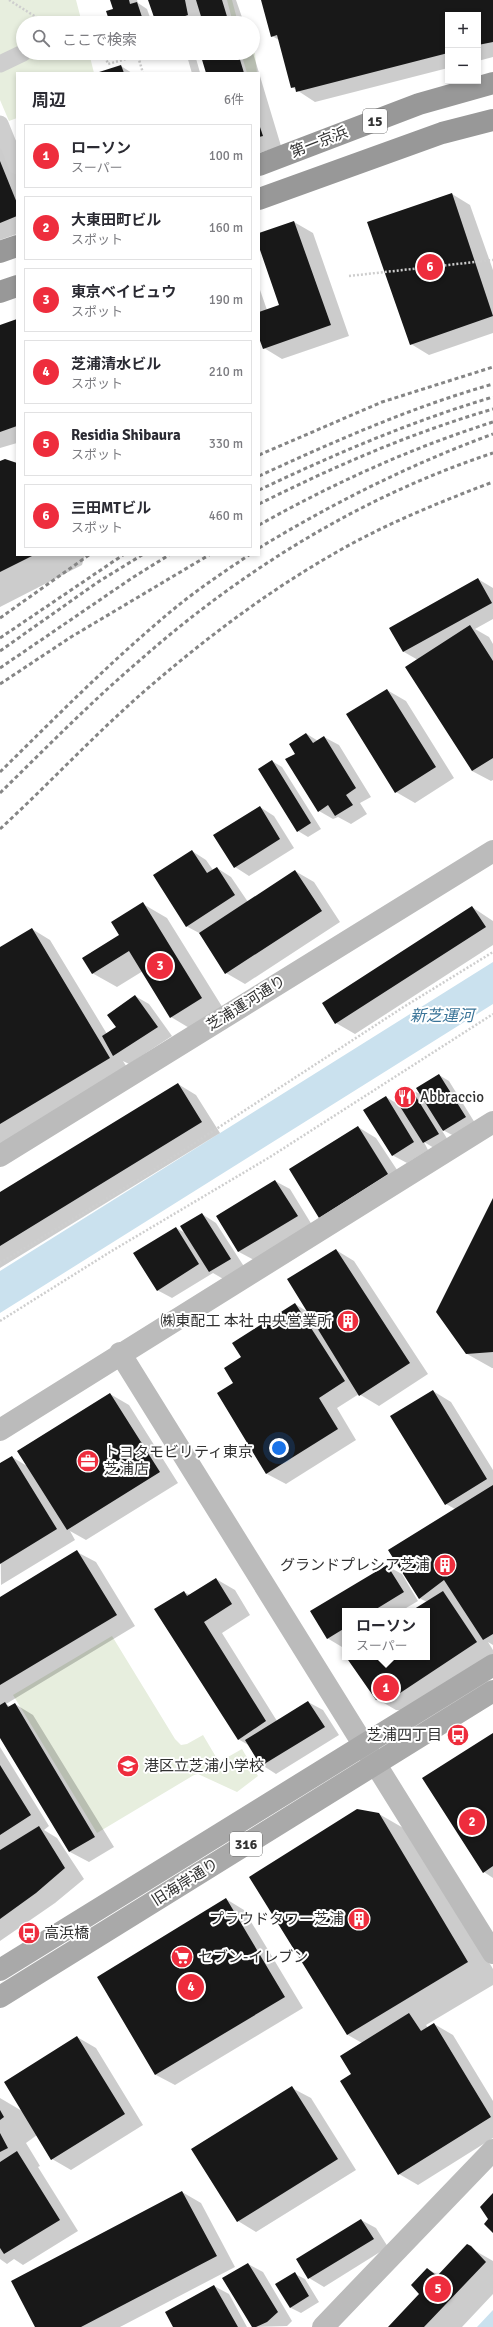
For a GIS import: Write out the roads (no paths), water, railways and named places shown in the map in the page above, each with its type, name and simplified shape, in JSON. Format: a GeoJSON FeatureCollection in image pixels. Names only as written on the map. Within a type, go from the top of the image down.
{"type":"FeatureCollection","features":[{"type":"Feature","properties":{"kind":"highway","name":"第一京浜"},"geometry":{"type":"LineString","coordinates":[[260,164],[419,104],[493,83]]}},
{"type":"Feature","properties":{"kind":"highway","name":"15"},"geometry":{"type":"LineString","coordinates":[[260,199],[442,133],[493,120]]}},
{"type":"Feature","properties":{"kind":"highway"},"geometry":{"type":"LineString","coordinates":[[0,252],[16,246]]}},
{"type":"Feature","properties":{"kind":"highway"},"geometry":{"type":"LineString","coordinates":[[0,292],[16,286]]}},
{"type":"Feature","properties":{"kind":"main road","name":"旧海岸通り"},"geometry":{"type":"LineString","coordinates":[[0,1970],[493,1664]]}},
{"type":"Feature","properties":{"kind":"main road","name":"旧海岸通り"},"geometry":{"type":"LineString","coordinates":[[0,1997],[493,1691]]}},
{"type":"Feature","properties":{"kind":"street"},"geometry":{"type":"LineString","coordinates":[[0,64],[16,56]]}},
{"type":"Feature","properties":{"kind":"street"},"geometry":{"type":"LineString","coordinates":[[0,124],[16,164]]}},
{"type":"Feature","properties":{"kind":"street","name":"芝浦運河通り"},"geometry":{"type":"LineString","coordinates":[[0,1156],[493,851]]}},
{"type":"Feature","properties":{"kind":"street"},"geometry":{"type":"LineString","coordinates":[[0,1430],[120,1353],[493,1122]]}},
{"type":"Feature","properties":{"kind":"street"},"geometry":{"type":"LineString","coordinates":[[120,1353],[493,1952]]}},
{"type":"Feature","properties":{"kind":"street"},"geometry":{"type":"LineString","coordinates":[[323,2327],[493,2150]]}},
{"type":"Feature","properties":{"kind":"lane"},"geometry":{"type":"LineString","coordinates":[[192,60],[196,72]]}},
{"type":"Feature","properties":{"kind":"water","name":"新芝運河"},"geometry":{"type":"Polygon","coordinates":[[[493,962],[493,1004],[0,1313],[0,1271],[493,962]]]}},
{"type":"Feature","properties":{"kind":"water"},"geometry":{"type":"Polygon","coordinates":[[[493,2310],[493,2327],[477,2327],[493,2310]]]}},
{"type":"Feature","properties":{"kind":"railway"},"geometry":{"type":"LineString","coordinates":[[260,455],[382,402],[493,367]]}},
{"type":"Feature","properties":{"kind":"railway"},"geometry":{"type":"LineString","coordinates":[[260,476],[316,450],[403,414],[493,384]]}},
{"type":"Feature","properties":{"kind":"railway"},"geometry":{"type":"LineString","coordinates":[[260,490],[403,427],[493,397]]}},
{"type":"Feature","properties":{"kind":"railway"},"geometry":{"type":"LineString","coordinates":[[260,504],[316,476],[374,451],[463,418],[493,409]]}},
{"type":"Feature","properties":{"kind":"railway"},"geometry":{"type":"LineString","coordinates":[[260,524],[344,481],[373,468],[432,443],[493,422]]}},
{"type":"Feature","properties":{"kind":"railway"},"geometry":{"type":"LineString","coordinates":[[260,547],[315,515],[373,485],[432,458],[493,434]]}},
{"type":"Feature","properties":{"kind":"railway"},"geometry":{"type":"LineString","coordinates":[[0,793],[121,677],[178,628],[219,596],[306,539],[351,514],[397,491],[444,471],[493,453]]}},
{"type":"Feature","properties":{"kind":"railway"},"geometry":{"type":"LineString","coordinates":[[0,829],[148,688],[221,628],[272,592],[326,558],[387,526],[422,510],[493,482]]}},
{"type":"Feature","properties":{"kind":"railway"},"geometry":{"type":"LineString","coordinates":[[0,618],[88,556]]}},
{"type":"Feature","properties":{"kind":"railway"},"geometry":{"type":"LineString","coordinates":[[0,638],[122,556]]}},
{"type":"Feature","properties":{"kind":"railway"},"geometry":{"type":"LineString","coordinates":[[0,651],[98,582],[140,556]]}},
{"type":"Feature","properties":{"kind":"railway"},"geometry":{"type":"LineString","coordinates":[[0,668],[132,578],[167,556]]}},
{"type":"Feature","properties":{"kind":"railway"},"geometry":{"type":"LineString","coordinates":[[0,684],[71,637],[207,556]]}},
{"type":"Feature","properties":{"kind":"railway"},"geometry":{"type":"LineString","coordinates":[[0,772],[86,688],[152,627],[193,594],[248,556]]}},
{"type":"Feature","properties":{"kind":"place","name":"三田MTビル"},"geometry":{"type":"Point","coordinates":[430,267]}},
{"type":"Feature","properties":{"kind":"place","name":"東京ベイビュウ"},"geometry":{"type":"Point","coordinates":[160,966]}},
{"type":"Feature","properties":{"kind":"place","name":"Abbraccio"},"geometry":{"type":"Point","coordinates":[405,1097]}},
{"type":"Feature","properties":{"kind":"place","name":"㈱東配工 本社 中央営業所"},"geometry":{"type":"Point","coordinates":[348,1321]}},
{"type":"Feature","properties":{"kind":"place","name":"トヨタモビリティ東京 芝浦店"},"geometry":{"type":"Point","coordinates":[88,1461]}},
{"type":"Feature","properties":{"kind":"place","name":"グランドプレシア芝浦"},"geometry":{"type":"Point","coordinates":[445,1565]}},
{"type":"Feature","properties":{"kind":"place","name":"ローソン"},"geometry":{"type":"Point","coordinates":[386,1688]}},
{"type":"Feature","properties":{"kind":"place","name":"芝浦四丁目"},"geometry":{"type":"Point","coordinates":[458,1735]}},
{"type":"Feature","properties":{"kind":"place","name":"港区立芝浦小学校"},"geometry":{"type":"Point","coordinates":[128,1766]}},
{"type":"Feature","properties":{"kind":"place","name":"大東田町ビル"},"geometry":{"type":"Point","coordinates":[472,1822]}},
{"type":"Feature","properties":{"kind":"place","name":"プラウドタワー芝浦"},"geometry":{"type":"Point","coordinates":[359,1919]}},
{"type":"Feature","properties":{"kind":"place","name":"高浜橋"},"geometry":{"type":"Point","coordinates":[29,1933]}},
{"type":"Feature","properties":{"kind":"place","name":"セブン-イレブン"},"geometry":{"type":"Point","coordinates":[182,1957]}},
{"type":"Feature","properties":{"kind":"place","name":"芝浦清水ビル"},"geometry":{"type":"Point","coordinates":[191,1987]}},
{"type":"Feature","properties":{"kind":"place","name":"Residia Shibaura"},"geometry":{"type":"Point","coordinates":[438,2289]}}]}
